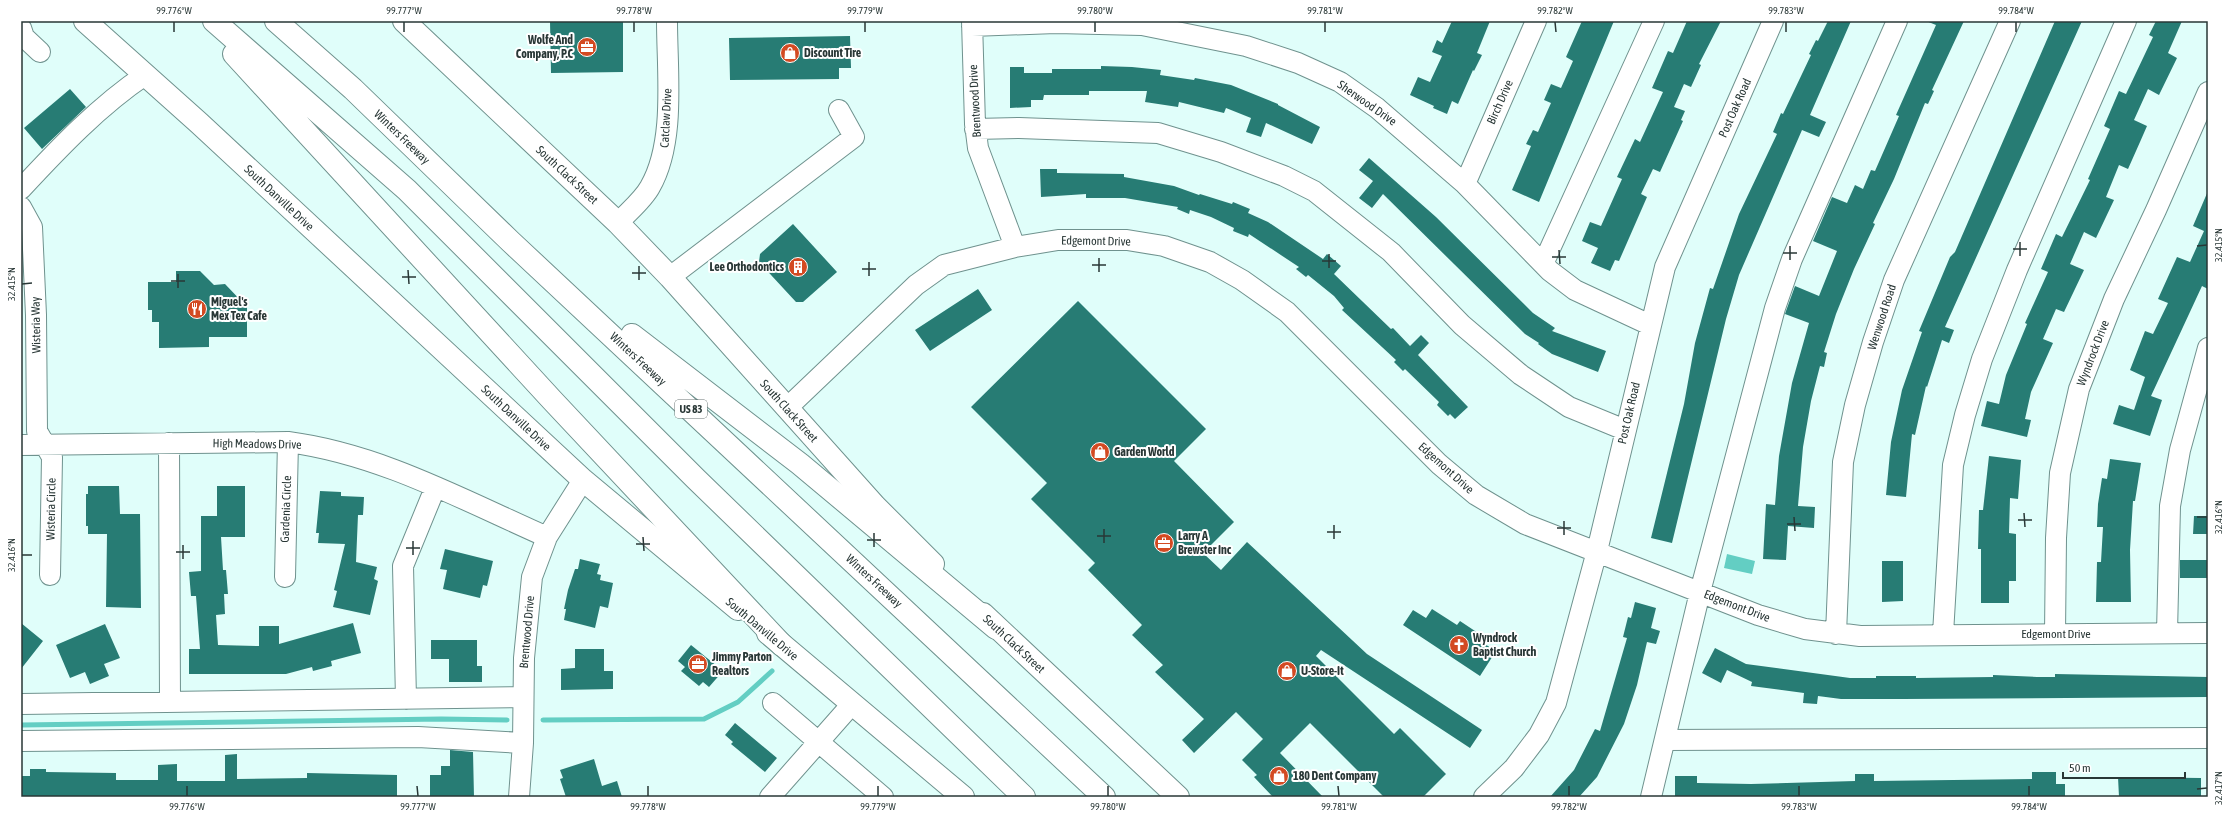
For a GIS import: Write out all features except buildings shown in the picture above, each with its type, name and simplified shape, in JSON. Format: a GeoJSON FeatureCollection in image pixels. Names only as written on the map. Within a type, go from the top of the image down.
{"type":"FeatureCollection","features":[{"type":"Feature","properties":{"kind":"main road","name":"South Danville Drive"},"geometry":{"type":"LineString","coordinates":[[85,21],[583,480],[963,797]]}},
{"type":"Feature","properties":{"kind":"main road"},"geometry":{"type":"LineString","coordinates":[[204,21],[552,400],[782,645]]}},
{"type":"Feature","properties":{"kind":"main road"},"geometry":{"type":"LineString","coordinates":[[214,21],[407,190],[691,473],[1024,797]]}},
{"type":"Feature","properties":{"kind":"main road","name":"Winters Freeway"},"geometry":{"type":"LineString","coordinates":[[276,21],[353,89],[444,177],[1104,797]]}},
{"type":"Feature","properties":{"kind":"main road","name":"South Clack Street"},"geometry":{"type":"LineString","coordinates":[[404,21],[618,224],[670,277],[875,506],[996,628],[1178,797]]}},
{"type":"Feature","properties":{"kind":"main road"},"geometry":{"type":"LineString","coordinates":[[444,177],[656,355],[800,464],[996,628]]}},
{"type":"Feature","properties":{"kind":"street","name":"Catclaw Drive"},"geometry":{"type":"LineString","coordinates":[[618,224],[650,187],[664,154],[667,114],[667,21]]}},
{"type":"Feature","properties":{"kind":"street","name":"Birch Drive"},"geometry":{"type":"LineString","coordinates":[[1465,184],[1536,21]]}},
{"type":"Feature","properties":{"kind":"street"},"geometry":{"type":"LineString","coordinates":[[1543,264],[1654,21]]}},
{"type":"Feature","properties":{"kind":"street","name":"Post Oak Road"},"geometry":{"type":"LineString","coordinates":[[1484,797],[1514,768],[1539,735],[1556,702],[1597,551],[1665,266],[1773,21]]}},
{"type":"Feature","properties":{"kind":"street"},"geometry":{"type":"LineString","coordinates":[[1651,797],[1700,592],[1775,308],[1804,230],[1897,21]]}},
{"type":"Feature","properties":{"kind":"street","name":"Wenwood Road"},"geometry":{"type":"LineString","coordinates":[[1836,634],[1843,462],[1855,405],[1894,280],[2010,21]]}},
{"type":"Feature","properties":{"kind":"street"},"geometry":{"type":"LineString","coordinates":[[1944,634],[1953,465],[1965,415],[1982,359],[2017,270],[2126,21]]}},
{"type":"Feature","properties":{"kind":"street","name":"Sherwood Drive"},"geometry":{"type":"LineString","coordinates":[[972,24],[1056,23],[1142,25],[1246,46],[1298,63],[1340,82],[1378,108],[1465,184],[1543,264],[1575,290],[1650,325]]}},
{"type":"Feature","properties":{"kind":"street","name":"Brentwood Drive"},"geometry":{"type":"LineString","coordinates":[[972,24],[975,129],[978,148],[1014,248]]}},
{"type":"Feature","properties":{"kind":"street"},"geometry":{"type":"LineString","coordinates":[[22,34],[40,52]]}},
{"type":"Feature","properties":{"kind":"street"},"geometry":{"type":"LineString","coordinates":[[21,189],[63,144],[124,89],[145,75]]}},
{"type":"Feature","properties":{"kind":"street","name":"Wyndrock Drive"},"geometry":{"type":"LineString","coordinates":[[2055,634],[2056,538],[2060,473],[2079,389],[2114,299],[2156,210],[2208,92]]}},
{"type":"Feature","properties":{"kind":"street"},"geometry":{"type":"LineString","coordinates":[[670,277],[854,137],[839,110]]}},
{"type":"Feature","properties":{"kind":"street"},"geometry":{"type":"LineString","coordinates":[[975,129],[1026,128],[1158,133],[1222,152],[1284,176],[1314,191],[1391,252],[1462,325],[1521,376],[1570,407],[1625,430]]}},
{"type":"Feature","properties":{"kind":"street","name":"Wisteria Way"},"geometry":{"type":"LineString","coordinates":[[21,207],[32,227],[29,315],[37,431],[44,444]]}},
{"type":"Feature","properties":{"kind":"street","name":"Edgemont Drive"},"geometry":{"type":"LineString","coordinates":[[787,408],[916,285],[944,265],[1014,248],[1058,240],[1126,240],[1164,246],[1210,262],[1242,280],[1287,312],[1439,464],[1476,495],[1525,524],[1700,592],[1805,629],[1860,636],[1944,634],[2208,633]]}},
{"type":"Feature","properties":{"kind":"street"},"geometry":{"type":"LineString","coordinates":[[2168,633],[2170,506],[2180,450],[2208,348]]}},
{"type":"Feature","properties":{"kind":"street","name":"High Meadows Drive"},"geometry":{"type":"LineString","coordinates":[[21,445],[288,442],[317,446],[376,462],[547,537]]}},
{"type":"Feature","properties":{"kind":"street","name":"Gardenia Circle"},"geometry":{"type":"LineString","coordinates":[[285,577],[288,442]]}},
{"type":"Feature","properties":{"kind":"street"},"geometry":{"type":"LineString","coordinates":[[169,443],[170,702]]}},
{"type":"Feature","properties":{"kind":"street","name":"Wisteria Circle"},"geometry":{"type":"LineString","coordinates":[[44,444],[52,457],[50,575]]}},
{"type":"Feature","properties":{"kind":"street","name":"Brentwood Drive"},"geometry":{"type":"LineString","coordinates":[[519,797],[523,742],[524,658],[532,577],[547,537],[583,480]]}},
{"type":"Feature","properties":{"kind":"street"},"geometry":{"type":"LineString","coordinates":[[406,699],[403,566],[435,488]]}},
{"type":"Feature","properties":{"kind":"street"},"geometry":{"type":"LineString","coordinates":[[21,704],[523,697]]}},
{"type":"Feature","properties":{"kind":"street"},"geometry":{"type":"LineString","coordinates":[[773,703],[883,797]]}},
{"type":"Feature","properties":{"kind":"street"},"geometry":{"type":"LineString","coordinates":[[770,797],[852,704]]}},
{"type":"Feature","properties":{"kind":"street"},"geometry":{"type":"LineString","coordinates":[[21,741],[418,737],[523,742]]}},
{"type":"Feature","properties":{"kind":"street"},"geometry":{"type":"LineString","coordinates":[[1665,740],[2208,738]]}},
{"type":"Feature","properties":{"kind":"water"},"geometry":{"type":"Polygon","coordinates":[[[1727,554],[1755,561],[1752,574],[1724,568],[1727,554]]]}},
{"type":"Feature","properties":{"kind":"waterway"},"geometry":{"type":"LineString","coordinates":[[543,720],[704,719],[738,702],[772,671]]}},
{"type":"Feature","properties":{"kind":"waterway"},"geometry":{"type":"LineString","coordinates":[[21,725],[441,719],[507,720]]}},
{"type":"Feature","properties":{"kind":"place","name":"Wolfe And Company, P.C"},"geometry":{"type":"Point","coordinates":[587,47]}},
{"type":"Feature","properties":{"kind":"place","name":"Discount Tire"},"geometry":{"type":"Point","coordinates":[790,53]}},
{"type":"Feature","properties":{"kind":"place","name":"Lee Orthodontics"},"geometry":{"type":"Point","coordinates":[798,267]}},
{"type":"Feature","properties":{"kind":"place","name":"Miguel's Mex Tex Cafe"},"geometry":{"type":"Point","coordinates":[197,309]}},
{"type":"Feature","properties":{"kind":"place","name":"Garden World"},"geometry":{"type":"Point","coordinates":[1100,452]}},
{"type":"Feature","properties":{"kind":"place","name":"Larry A Brewster Inc"},"geometry":{"type":"Point","coordinates":[1164,543]}},
{"type":"Feature","properties":{"kind":"place","name":"Wyndrock Baptist Church"},"geometry":{"type":"Point","coordinates":[1459,645]}},
{"type":"Feature","properties":{"kind":"place","name":"Jimmy Parton Realtors"},"geometry":{"type":"Point","coordinates":[698,664]}},
{"type":"Feature","properties":{"kind":"place","name":"U-Store-It"},"geometry":{"type":"Point","coordinates":[1287,671]}},
{"type":"Feature","properties":{"kind":"place","name":"180 Dent Company"},"geometry":{"type":"Point","coordinates":[1279,776]}}]}
